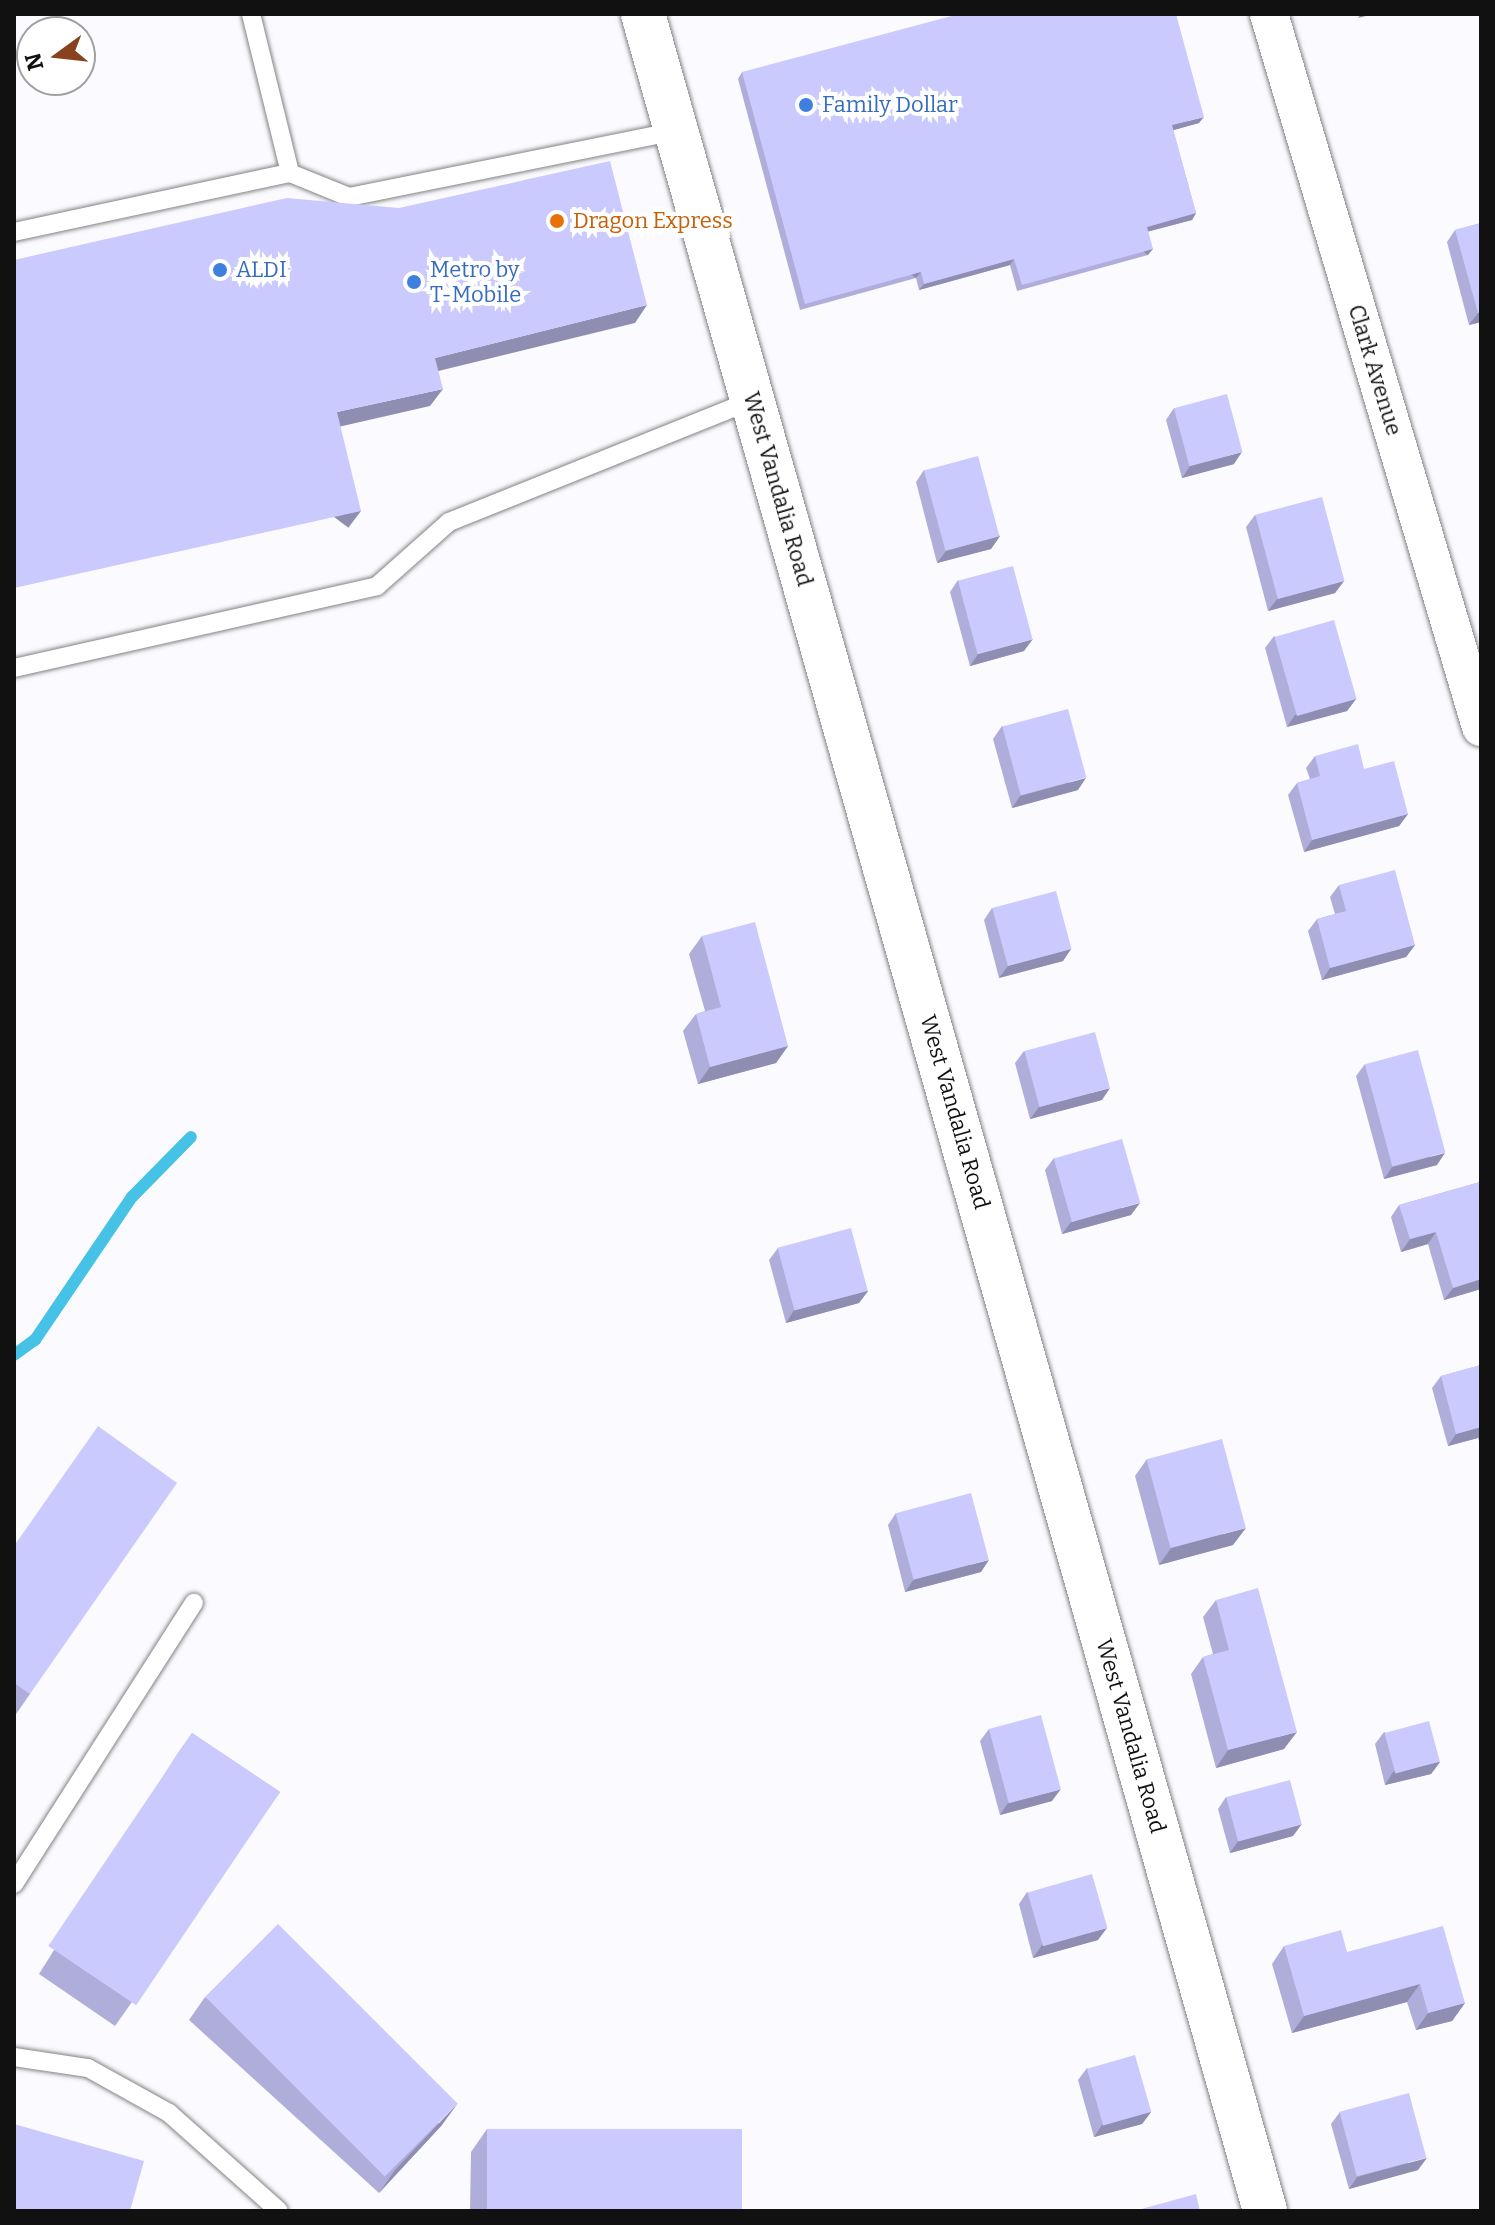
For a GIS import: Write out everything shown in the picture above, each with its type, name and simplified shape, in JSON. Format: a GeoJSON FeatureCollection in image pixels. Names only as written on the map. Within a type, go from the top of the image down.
{"type":"FeatureCollection","features":[{"type":"Feature","properties":{"kind":"main road","name":"West Vandalia Road"},"geometry":{"type":"LineString","coordinates":[[643,14],[1265,2211]]}},
{"type":"Feature","properties":{"kind":"street","name":"Clark Avenue"},"geometry":{"type":"LineString","coordinates":[[1269,14],[1474,676],[1481,727]]}},
{"type":"Feature","properties":{"kind":"lane"},"geometry":{"type":"LineString","coordinates":[[251,14],[290,173]]}},
{"type":"Feature","properties":{"kind":"lane"},"geometry":{"type":"LineString","coordinates":[[14,232],[290,173],[349,197],[676,131]]}},
{"type":"Feature","properties":{"kind":"lane"},"geometry":{"type":"LineString","coordinates":[[14,668],[377,586],[449,522],[753,400]]}},
{"type":"Feature","properties":{"kind":"lane"},"geometry":{"type":"LineString","coordinates":[[14,1884],[194,1603]]}},
{"type":"Feature","properties":{"kind":"lane"},"geometry":{"type":"LineString","coordinates":[[14,2057],[88,2068],[169,2113],[279,2211]]}},
{"type":"Feature","properties":{"kind":"building"},"geometry":{"type":"Polygon","coordinates":[[[959,14],[1176,14],[1204,117],[1172,125],[1196,213],[1147,227],[1153,249],[1022,285],[1014,259],[924,284],[921,272],[805,304],[742,72],[959,14]]]}},
{"type":"Feature","properties":{"kind":"building"},"geometry":{"type":"Polygon","coordinates":[[[610,161],[647,305],[435,358],[443,389],[337,412],[361,511],[14,588],[14,260],[287,198],[399,208],[610,161]]]}},
{"type":"Feature","properties":{"kind":"building"},"geometry":{"type":"Polygon","coordinates":[[[1481,223],[1481,312],[1478,313],[1455,230],[1481,223]]]}},
{"type":"Feature","properties":{"kind":"building"},"geometry":{"type":"Polygon","coordinates":[[[1227,394],[1243,452],[1189,466],[1174,408],[1227,394]]]}},
{"type":"Feature","properties":{"kind":"building"},"geometry":{"type":"Polygon","coordinates":[[[978,456],[999,536],[945,551],[924,470],[978,456]]]}},
{"type":"Feature","properties":{"kind":"building"},"geometry":{"type":"Polygon","coordinates":[[[1322,497],[1345,581],[1278,599],[1255,515],[1322,497]]]}},
{"type":"Feature","properties":{"kind":"building"},"geometry":{"type":"Polygon","coordinates":[[[1013,566],[1033,639],[978,654],[958,581],[1013,566]]]}},
{"type":"Feature","properties":{"kind":"building"},"geometry":{"type":"Polygon","coordinates":[[[1334,620],[1357,699],[1297,716],[1274,637],[1334,620]]]}},
{"type":"Feature","properties":{"kind":"building"},"geometry":{"type":"Polygon","coordinates":[[[1068,709],[1086,778],[1021,795],[1002,727],[1068,709]]]}},
{"type":"Feature","properties":{"kind":"building"},"geometry":{"type":"Polygon","coordinates":[[[1358,744],[1364,769],[1394,761],[1408,814],[1312,840],[1297,783],[1320,776],[1315,756],[1358,744]]]}},
{"type":"Feature","properties":{"kind":"building"},"geometry":{"type":"Polygon","coordinates":[[[1395,870],[1415,945],[1330,968],[1317,919],[1346,911],[1339,885],[1395,870]]]}},
{"type":"Feature","properties":{"kind":"building"},"geometry":{"type":"Polygon","coordinates":[[[1056,891],[1072,949],[1008,966],[992,908],[1056,891]]]}},
{"type":"Feature","properties":{"kind":"building"},"geometry":{"type":"Polygon","coordinates":[[[755,922],[788,1046],[710,1067],[696,1014],[721,1007],[702,936],[755,922]]]}},
{"type":"Feature","properties":{"kind":"building"},"geometry":{"type":"Polygon","coordinates":[[[1095,1032],[1110,1088],[1039,1107],[1024,1051],[1095,1032]]]}},
{"type":"Feature","properties":{"kind":"building"},"geometry":{"type":"Polygon","coordinates":[[[1418,1050],[1445,1152],[1392,1167],[1365,1064],[1418,1050]]]}},
{"type":"Feature","properties":{"kind":"building"},"geometry":{"type":"Polygon","coordinates":[[[1122,1139],[1140,1202],[1072,1222],[1054,1159],[1122,1139]]]}},
{"type":"Feature","properties":{"kind":"building"},"geometry":{"type":"Polygon","coordinates":[[[1480,1182],[1481,1279],[1453,1288],[1436,1232],[1410,1239],[1399,1205],[1480,1182]]]}},
{"type":"Feature","properties":{"kind":"building"},"geometry":{"type":"Polygon","coordinates":[[[851,1228],[868,1291],[794,1310],[778,1248],[851,1228]]]}},
{"type":"Feature","properties":{"kind":"building"},"geometry":{"type":"Polygon","coordinates":[[[1481,1365],[1481,1427],[1456,1434],[1441,1376],[1481,1365]]]}},
{"type":"Feature","properties":{"kind":"building"},"geometry":{"type":"Polygon","coordinates":[[[98,1426],[177,1483],[30,1694],[14,1683],[14,1546],[98,1426]]]}},
{"type":"Feature","properties":{"kind":"building"},"geometry":{"type":"Polygon","coordinates":[[[1222,1439],[1246,1528],[1170,1548],[1147,1459],[1222,1439]]]}},
{"type":"Feature","properties":{"kind":"building"},"geometry":{"type":"Polygon","coordinates":[[[971,1493],[989,1560],[914,1580],[896,1513],[971,1493]]]}},
{"type":"Feature","properties":{"kind":"building"},"geometry":{"type":"Polygon","coordinates":[[[1258,1588],[1297,1732],[1228,1750],[1203,1657],[1229,1650],[1216,1600],[1258,1588]]]}},
{"type":"Feature","properties":{"kind":"building"},"geometry":{"type":"Polygon","coordinates":[[[1041,1715],[1061,1789],[1009,1803],[989,1729],[1041,1715]]]}},
{"type":"Feature","properties":{"kind":"building"},"geometry":{"type":"Polygon","coordinates":[[[1429,1721],[1440,1762],[1395,1773],[1385,1733],[1429,1721]]]}},
{"type":"Feature","properties":{"kind":"building"},"geometry":{"type":"Polygon","coordinates":[[[192,1733],[280,1792],[136,2005],[48,1946],[192,1733]]]}},
{"type":"Feature","properties":{"kind":"building"},"geometry":{"type":"Polygon","coordinates":[[[1290,1780],[1302,1824],[1238,1842],[1226,1797],[1290,1780]]]}},
{"type":"Feature","properties":{"kind":"building"},"geometry":{"type":"Polygon","coordinates":[[[1092,1874],[1107,1928],[1043,1946],[1028,1892],[1092,1874]]]}},
{"type":"Feature","properties":{"kind":"building"},"geometry":{"type":"Polygon","coordinates":[[[278,1924],[458,2104],[385,2176],[205,1997],[278,1924]]]}},
{"type":"Feature","properties":{"kind":"building"},"geometry":{"type":"Polygon","coordinates":[[[1443,1926],[1465,2003],[1428,2013],[1420,1984],[1304,2016],[1284,1946],[1341,1930],[1347,1952],[1443,1926]]]}},
{"type":"Feature","properties":{"kind":"building"},"geometry":{"type":"Polygon","coordinates":[[[1135,2055],[1151,2112],[1103,2125],[1087,2069],[1135,2055]]]}},
{"type":"Feature","properties":{"kind":"building"},"geometry":{"type":"Polygon","coordinates":[[[1409,2093],[1426,2158],[1357,2176],[1339,2112],[1409,2093]]]}},
{"type":"Feature","properties":{"kind":"building"},"geometry":{"type":"Polygon","coordinates":[[[14,2124],[144,2161],[130,2211],[14,2211],[14,2124]]]}},
{"type":"Feature","properties":{"kind":"building"},"geometry":{"type":"Polygon","coordinates":[[[487,2129],[742,2129],[742,2211],[487,2211],[487,2129]]]}},
{"type":"Feature","properties":{"kind":"building"},"geometry":{"type":"Polygon","coordinates":[[[1196,2194],[1200,2211],[1134,2211],[1196,2194]]]}},
{"type":"Feature","properties":{"kind":"waterway"},"geometry":{"type":"LineString","coordinates":[[14,1355],[35,1340],[132,1197],[191,1137]]}},
{"type":"Feature","properties":{"kind":"place","name":"Family Dollar"},"geometry":{"type":"Point","coordinates":[806,105]}},
{"type":"Feature","properties":{"kind":"place","name":"Dragon Express"},"geometry":{"type":"Point","coordinates":[557,221]}},
{"type":"Feature","properties":{"kind":"place","name":"ALDI"},"geometry":{"type":"Point","coordinates":[220,270]}},
{"type":"Feature","properties":{"kind":"place","name":"Metro by T-Mobile"},"geometry":{"type":"Point","coordinates":[414,282]}}]}
